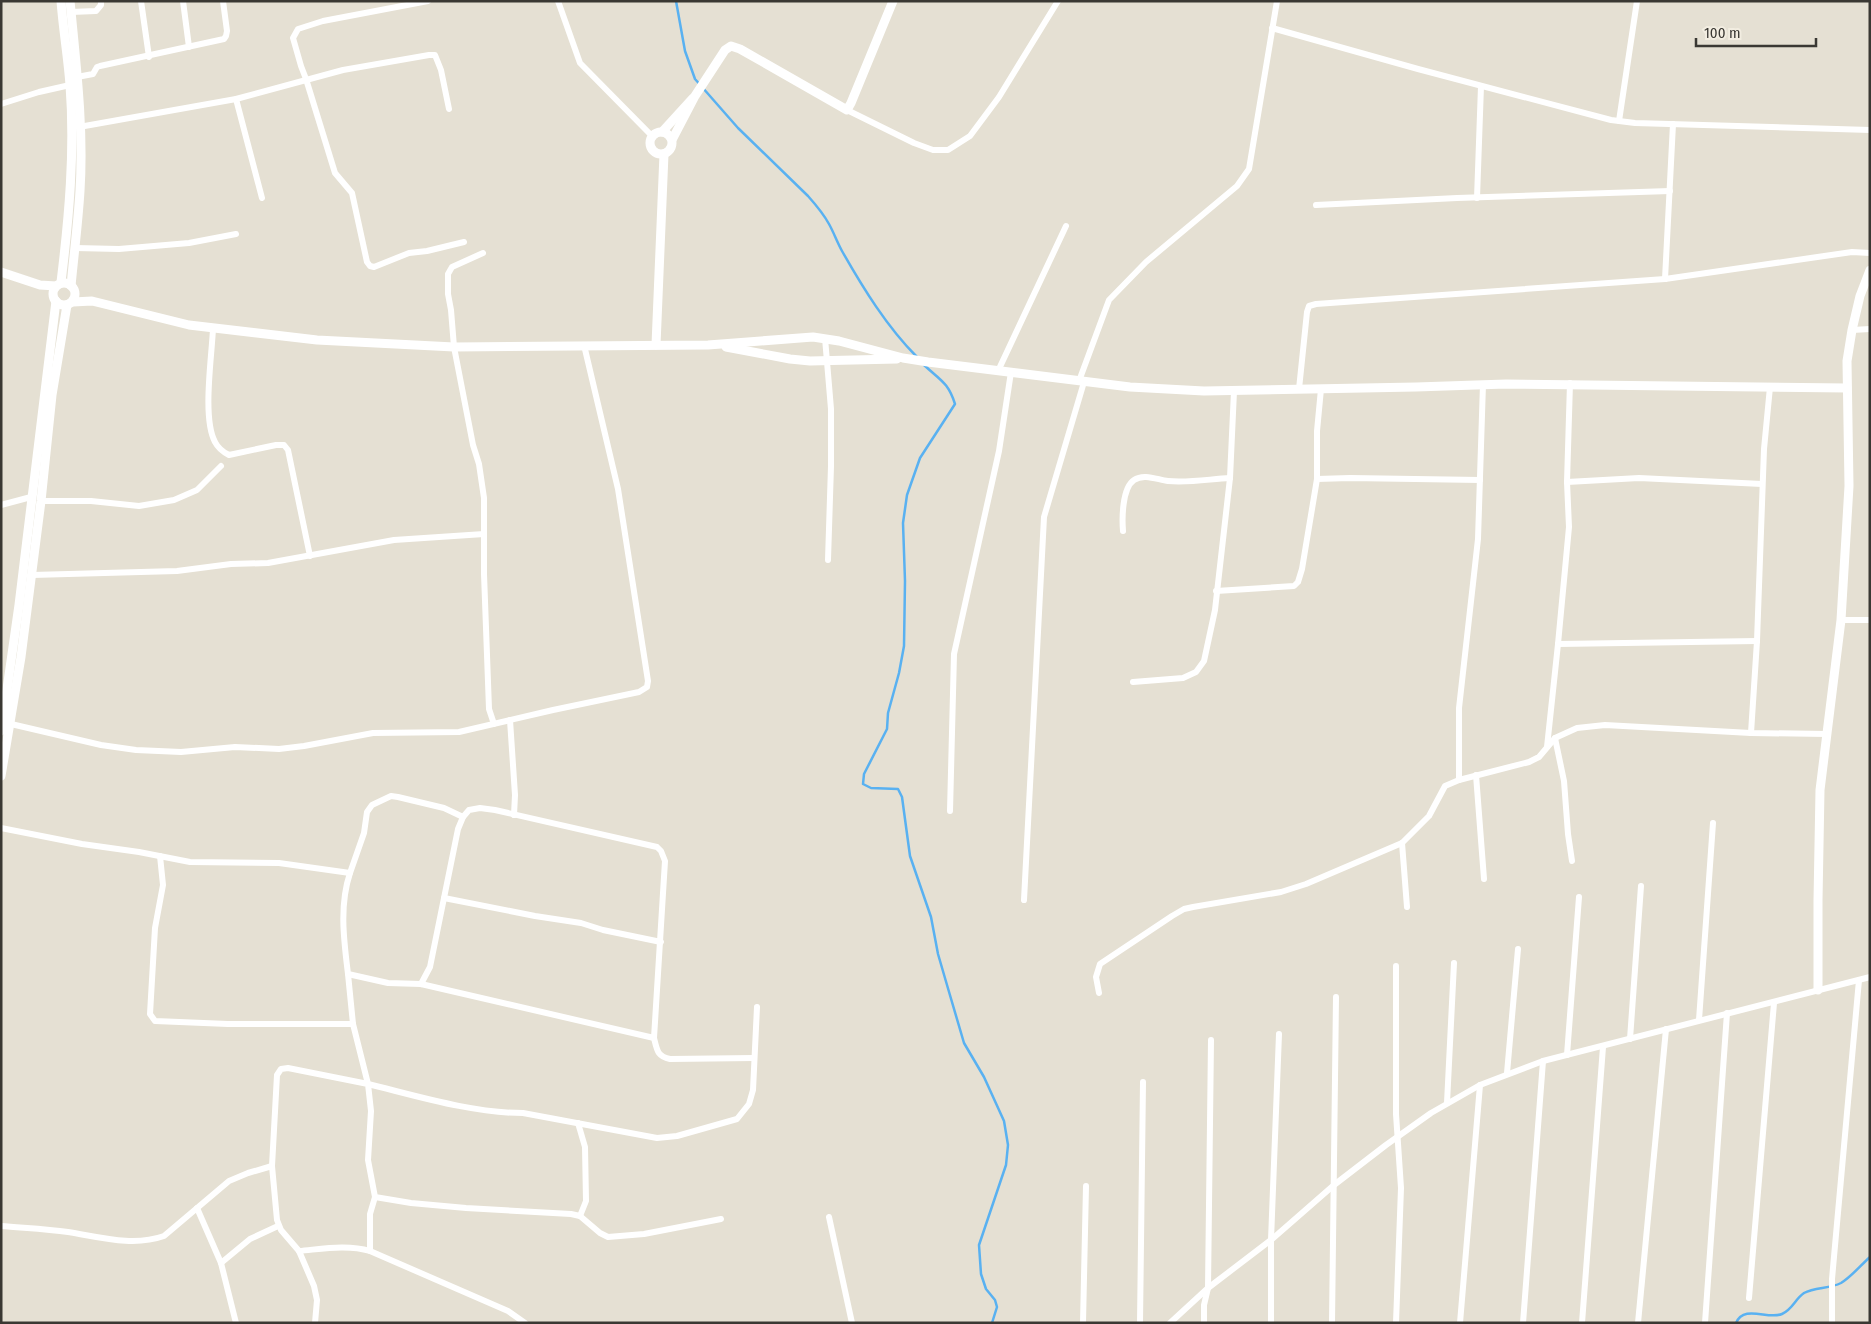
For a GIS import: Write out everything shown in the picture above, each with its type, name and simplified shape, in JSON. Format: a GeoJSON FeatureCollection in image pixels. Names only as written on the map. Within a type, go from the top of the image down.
{"type":"FeatureCollection","features":[{"type":"Feature","properties":{"kind":"street"},"geometry":{"type":"LineString","coordinates":[[1,731],[20,605],[56,291],[71,189],[70,85],[61,1]]}},
{"type":"Feature","properties":{"kind":"street"},"geometry":{"type":"LineString","coordinates":[[1,776],[11,724],[32,575],[52,395],[70,304],[75,297],[73,288],[80,190],[79,127],[77,77],[70,1]]}},
{"type":"Feature","properties":{"kind":"street"},"geometry":{"type":"LineString","coordinates":[[71,12],[96,11],[101,5],[101,1]]}},
{"type":"Feature","properties":{"kind":"street"},"geometry":{"type":"LineString","coordinates":[[141,1],[149,57]]}},
{"type":"Feature","properties":{"kind":"street"},"geometry":{"type":"LineString","coordinates":[[182,1],[189,47]]}},
{"type":"Feature","properties":{"kind":"street"},"geometry":{"type":"LineString","coordinates":[[77,77],[93,74],[100,66],[149,57],[224,39],[226,36],[223,1]]}},
{"type":"Feature","properties":{"kind":"street"},"geometry":{"type":"LineString","coordinates":[[428,1],[323,21],[298,29],[294,38],[335,173],[352,193],[367,262],[370,266],[374,267],[409,253],[427,251],[464,242]]}},
{"type":"Feature","properties":{"kind":"street"},"geometry":{"type":"LineString","coordinates":[[558,1],[580,63],[652,136]]}},
{"type":"Feature","properties":{"kind":"street"},"geometry":{"type":"LineString","coordinates":[[847,110],[893,1]]}},
{"type":"Feature","properties":{"kind":"street"},"geometry":{"type":"LineString","coordinates":[[652,136],[650,143],[652,150],[657,154],[664,154],[670,150],[672,140],[695,96],[725,50],[731,46],[785,74],[820,96],[914,143],[933,150],[948,150],[970,136],[999,96],[1058,1]]}},
{"type":"Feature","properties":{"kind":"street"},"geometry":{"type":"LineString","coordinates":[[1024,900],[1044,517],[1082,382],[1109,300],[1146,262],[1237,186],[1249,169],[1277,1]]}},
{"type":"Feature","properties":{"kind":"street"},"geometry":{"type":"LineString","coordinates":[[1619,121],[1637,1]]}},
{"type":"Feature","properties":{"kind":"street"},"geometry":{"type":"LineString","coordinates":[[1272,28],[1481,86],[1619,121],[1870,130]]}},
{"type":"Feature","properties":{"kind":"street"},"geometry":{"type":"LineString","coordinates":[[79,127],[236,99],[343,70],[430,55],[434,55],[441,70],[449,109]]}},
{"type":"Feature","properties":{"kind":"street"},"geometry":{"type":"LineString","coordinates":[[1,104],[70,85]]}},
{"type":"Feature","properties":{"kind":"street"},"geometry":{"type":"LineString","coordinates":[[1477,198],[1481,86]]}},
{"type":"Feature","properties":{"kind":"street"},"geometry":{"type":"LineString","coordinates":[[652,136],[662,132],[695,96]]}},
{"type":"Feature","properties":{"kind":"street"},"geometry":{"type":"LineString","coordinates":[[236,99],[262,198]]}},
{"type":"Feature","properties":{"kind":"street"},"geometry":{"type":"LineString","coordinates":[[1665,279],[1673,124]]}},
{"type":"Feature","properties":{"kind":"street"},"geometry":{"type":"LineString","coordinates":[[662,132],[672,140]]}},
{"type":"Feature","properties":{"kind":"street"},"geometry":{"type":"LineString","coordinates":[[656,345],[664,154]]}},
{"type":"Feature","properties":{"kind":"street"},"geometry":{"type":"LineString","coordinates":[[1316,205],[1670,192]]}},
{"type":"Feature","properties":{"kind":"street"},"geometry":{"type":"LineString","coordinates":[[998,371],[1066,226]]}},
{"type":"Feature","properties":{"kind":"street"},"geometry":{"type":"LineString","coordinates":[[75,248],[119,249],[188,244],[236,234]]}},
{"type":"Feature","properties":{"kind":"street"},"geometry":{"type":"LineString","coordinates":[[1298,389],[1306,312],[1309,306],[1316,304],[1665,279],[1852,252],[1870,253]]}},
{"type":"Feature","properties":{"kind":"street"},"geometry":{"type":"LineString","coordinates":[[483,253],[452,267],[448,274],[448,294],[454,347],[473,444],[479,464],[484,498],[489,709],[494,724]]}},
{"type":"Feature","properties":{"kind":"street"},"geometry":{"type":"LineString","coordinates":[[1818,990],[1820,790],[1841,620],[1848,486],[1847,360],[1860,296],[1870,270]]}},
{"type":"Feature","properties":{"kind":"street"},"geometry":{"type":"LineString","coordinates":[[1,272],[56,291],[70,304]]}},
{"type":"Feature","properties":{"kind":"street"},"geometry":{"type":"LineString","coordinates":[[56,291],[73,288],[92,301],[168,321],[316,340],[454,347],[708,345],[825,338],[903,358],[1130,387],[1234,390],[1570,383],[1847,388]]}},
{"type":"Feature","properties":{"kind":"street"},"geometry":{"type":"LineString","coordinates":[[70,304],[92,301]]}},
{"type":"Feature","properties":{"kind":"street"},"geometry":{"type":"LineString","coordinates":[[213,328],[208,410],[211,432],[215,443],[222,452],[229,455],[284,445],[288,450],[310,556]]}},
{"type":"Feature","properties":{"kind":"street"},"geometry":{"type":"LineString","coordinates":[[1852,330],[1870,329]]}},
{"type":"Feature","properties":{"kind":"street"},"geometry":{"type":"LineString","coordinates":[[825,338],[831,409],[832,466],[828,560]]}},
{"type":"Feature","properties":{"kind":"street"},"geometry":{"type":"LineString","coordinates":[[11,724],[101,745],[136,750],[181,752],[234,746],[279,749],[373,733],[459,732],[639,692],[647,687],[648,681],[618,489],[584,345]]}},
{"type":"Feature","properties":{"kind":"street"},"geometry":{"type":"LineString","coordinates":[[708,345],[790,360],[827,362],[903,358]]}},
{"type":"Feature","properties":{"kind":"street"},"geometry":{"type":"LineString","coordinates":[[950,811],[954,654],[999,451],[1011,372]]}},
{"type":"Feature","properties":{"kind":"street"},"geometry":{"type":"LineString","coordinates":[[1546,748],[1569,527],[1567,482],[1570,383]]}},
{"type":"Feature","properties":{"kind":"street"},"geometry":{"type":"LineString","coordinates":[[1459,780],[1459,708],[1478,539],[1483,384]]}},
{"type":"Feature","properties":{"kind":"street"},"geometry":{"type":"LineString","coordinates":[[1751,733],[1757,641],[1762,484],[1770,387]]}},
{"type":"Feature","properties":{"kind":"street"},"geometry":{"type":"LineString","coordinates":[[1216,591],[1294,586],[1298,582],[1302,570],[1317,479],[1317,431],[1321,389]]}},
{"type":"Feature","properties":{"kind":"street"},"geometry":{"type":"LineString","coordinates":[[1133,682],[1183,678],[1196,672],[1204,661],[1215,610],[1230,478],[1234,390]]}},
{"type":"Feature","properties":{"kind":"street"},"geometry":{"type":"LineString","coordinates":[[41,501],[91,500],[139,506],[174,500],[197,490],[221,466]]}},
{"type":"Feature","properties":{"kind":"street"},"geometry":{"type":"LineString","coordinates":[[1124,532],[1122,514],[1128,488],[1134,480],[1145,477],[1168,481],[1230,478]]}},
{"type":"Feature","properties":{"kind":"street"},"geometry":{"type":"LineString","coordinates":[[1567,482],[1639,478],[1762,484]]}},
{"type":"Feature","properties":{"kind":"street"},"geometry":{"type":"LineString","coordinates":[[1317,479],[1480,480]]}},
{"type":"Feature","properties":{"kind":"street"},"geometry":{"type":"LineString","coordinates":[[1,505],[31,497]]}},
{"type":"Feature","properties":{"kind":"street"},"geometry":{"type":"LineString","coordinates":[[32,575],[177,571],[231,564],[268,563],[394,540],[484,534]]}},
{"type":"Feature","properties":{"kind":"street"},"geometry":{"type":"LineString","coordinates":[[1841,620],[1870,620]]}},
{"type":"Feature","properties":{"kind":"street"},"geometry":{"type":"LineString","coordinates":[[1558,644],[1757,641]]}},
{"type":"Feature","properties":{"kind":"street"},"geometry":{"type":"LineString","coordinates":[[510,720],[515,796],[514,815]]}},
{"type":"Feature","properties":{"kind":"street"},"geometry":{"type":"LineString","coordinates":[[1099,993],[1096,977],[1100,964],[1184,909],[1281,892],[1306,884],[1402,843],[1429,816],[1446,786],[1476,775],[1529,762],[1539,757],[1555,738],[1577,728],[1605,725],[1751,733],[1827,734]]}},
{"type":"Feature","properties":{"kind":"street"},"geometry":{"type":"LineString","coordinates":[[1555,738],[1564,781],[1572,861]]}},
{"type":"Feature","properties":{"kind":"street"},"geometry":{"type":"LineString","coordinates":[[1476,775],[1484,879]]}},
{"type":"Feature","properties":{"kind":"street"},"geometry":{"type":"LineString","coordinates":[[370,1250],[370,1214],[375,1197],[368,1160],[371,1110],[368,1084],[353,1024],[342,928],[346,887],[364,833],[367,812],[372,804],[391,796],[398,797],[444,808],[463,817]]}},
{"type":"Feature","properties":{"kind":"street"},"geometry":{"type":"LineString","coordinates":[[421,984],[430,967],[458,829],[463,817],[469,810],[480,808],[514,815],[657,847],[661,851],[664,861],[661,942],[654,1038],[657,1053],[670,1059],[754,1058]]}},
{"type":"Feature","properties":{"kind":"street"},"geometry":{"type":"LineString","coordinates":[[1699,1020],[1714,823]]}},
{"type":"Feature","properties":{"kind":"street"},"geometry":{"type":"LineString","coordinates":[[1,828],[190,862],[279,863],[350,873]]}},
{"type":"Feature","properties":{"kind":"street"},"geometry":{"type":"LineString","coordinates":[[1402,843],[1407,907]]}},
{"type":"Feature","properties":{"kind":"street"},"geometry":{"type":"LineString","coordinates":[[160,856],[163,885],[155,928],[150,1014],[152,1019],[155,1021],[228,1024],[353,1024]]}},
{"type":"Feature","properties":{"kind":"street"},"geometry":{"type":"LineString","coordinates":[[1630,1039],[1641,886]]}},
{"type":"Feature","properties":{"kind":"street"},"geometry":{"type":"LineString","coordinates":[[1567,1055],[1579,896]]}},
{"type":"Feature","properties":{"kind":"street"},"geometry":{"type":"LineString","coordinates":[[444,898],[581,923],[603,930],[661,942]]}},
{"type":"Feature","properties":{"kind":"street"},"geometry":{"type":"LineString","coordinates":[[1507,1073],[1518,949]]}},
{"type":"Feature","properties":{"kind":"street"},"geometry":{"type":"LineString","coordinates":[[1447,1103],[1454,962]]}},
{"type":"Feature","properties":{"kind":"street"},"geometry":{"type":"LineString","coordinates":[[1396,966],[1396,1086],[1401,1188],[1396,1323]]}},
{"type":"Feature","properties":{"kind":"street"},"geometry":{"type":"LineString","coordinates":[[348,974],[388,983],[421,984],[654,1038]]}},
{"type":"Feature","properties":{"kind":"street"},"geometry":{"type":"LineString","coordinates":[[1170,1323],[1208,1288],[1271,1240],[1334,1186],[1398,1137],[1447,1103],[1480,1084],[1543,1061],[1870,977]]}},
{"type":"Feature","properties":{"kind":"street"},"geometry":{"type":"LineString","coordinates":[[1832,1323],[1832,1279],[1859,980]]}},
{"type":"Feature","properties":{"kind":"street"},"geometry":{"type":"LineString","coordinates":[[1332,1323],[1336,997]]}},
{"type":"Feature","properties":{"kind":"street"},"geometry":{"type":"LineString","coordinates":[[1749,1298],[1774,1003]]}},
{"type":"Feature","properties":{"kind":"street"},"geometry":{"type":"LineString","coordinates":[[315,1323],[317,1300],[314,1286],[299,1251],[278,1226],[272,1166],[277,1075],[281,1068],[368,1084],[502,1113],[522,1113],[658,1138],[677,1136],[737,1119],[748,1104],[753,1090],[757,1007]]}},
{"type":"Feature","properties":{"kind":"street"},"geometry":{"type":"LineString","coordinates":[[1704,1323],[1726,1013]]}},
{"type":"Feature","properties":{"kind":"street"},"geometry":{"type":"LineString","coordinates":[[1638,1323],[1666,1029]]}},
{"type":"Feature","properties":{"kind":"street"},"geometry":{"type":"LineString","coordinates":[[1271,1323],[1271,1240],[1279,1034]]}},
{"type":"Feature","properties":{"kind":"street"},"geometry":{"type":"LineString","coordinates":[[1204,1323],[1204,1305],[1208,1288],[1211,1040]]}},
{"type":"Feature","properties":{"kind":"street"},"geometry":{"type":"LineString","coordinates":[[1582,1323],[1603,1047]]}},
{"type":"Feature","properties":{"kind":"street"},"geometry":{"type":"LineString","coordinates":[[1523,1323],[1543,1061]]}},
{"type":"Feature","properties":{"kind":"street"},"geometry":{"type":"LineString","coordinates":[[1140,1323],[1143,1082]]}},
{"type":"Feature","properties":{"kind":"street"},"geometry":{"type":"LineString","coordinates":[[1460,1323],[1480,1084]]}},
{"type":"Feature","properties":{"kind":"street"},"geometry":{"type":"LineString","coordinates":[[578,1123],[585,1146],[586,1201],[580,1216]]}},
{"type":"Feature","properties":{"kind":"street"},"geometry":{"type":"LineString","coordinates":[[1,1226],[66,1232],[132,1242],[153,1240],[164,1236],[229,1181],[272,1166]]}},
{"type":"Feature","properties":{"kind":"street"},"geometry":{"type":"LineString","coordinates":[[1083,1323],[1086,1186]]}},
{"type":"Feature","properties":{"kind":"street"},"geometry":{"type":"LineString","coordinates":[[375,1197],[410,1203],[580,1216],[600,1233],[608,1237],[644,1234],[721,1219]]}},
{"type":"Feature","properties":{"kind":"street"},"geometry":{"type":"LineString","coordinates":[[197,1208],[221,1264],[236,1323]]}},
{"type":"Feature","properties":{"kind":"street"},"geometry":{"type":"LineString","coordinates":[[829,1217],[852,1323]]}},
{"type":"Feature","properties":{"kind":"street"},"geometry":{"type":"LineString","coordinates":[[221,1264],[250,1239],[278,1226]]}},
{"type":"Feature","properties":{"kind":"street"},"geometry":{"type":"LineString","coordinates":[[299,1251],[346,1247],[359,1247],[370,1250],[508,1311],[525,1323]]}},
{"type":"Feature","properties":{"kind":"waterway"},"geometry":{"type":"LineString","coordinates":[[676,1],[685,51],[695,79],[738,128],[819,209],[876,307],[917,357]]}},
{"type":"Feature","properties":{"kind":"waterway"},"geometry":{"type":"LineString","coordinates":[[924,365],[946,386],[955,404],[920,458],[907,495],[903,523],[905,581],[904,646],[888,713],[887,729],[864,774],[863,784],[871,788],[898,789],[902,797],[910,856],[931,917],[938,954],[964,1043],[984,1077],[1004,1121],[1008,1145],[1006,1165],[979,1245],[981,1274],[986,1289],[995,1300],[997,1307],[992,1323]]}},
{"type":"Feature","properties":{"kind":"waterway"},"geometry":{"type":"LineString","coordinates":[[1736,1323],[1740,1317],[1750,1313],[1782,1314],[1804,1293],[1841,1283],[1870,1257]]}}]}
